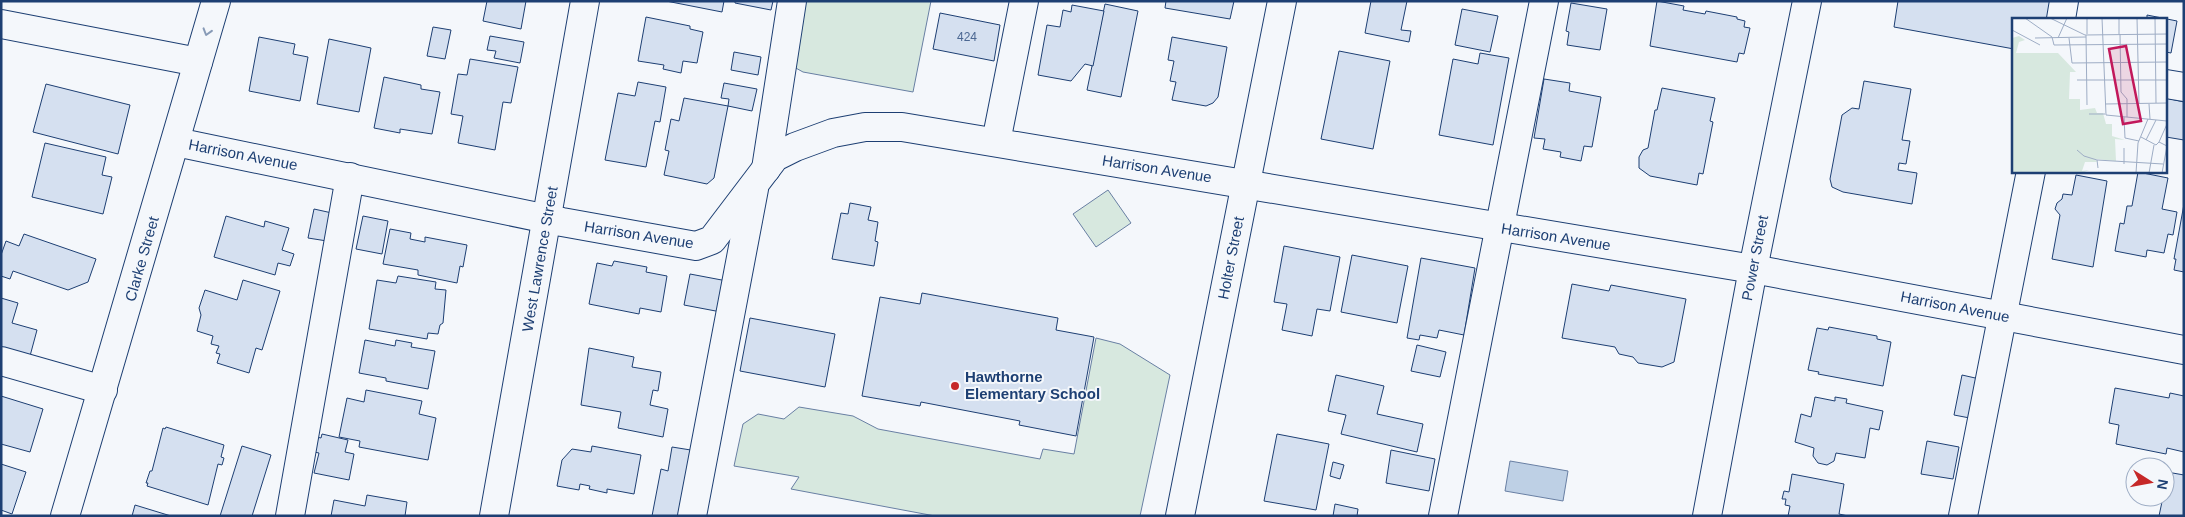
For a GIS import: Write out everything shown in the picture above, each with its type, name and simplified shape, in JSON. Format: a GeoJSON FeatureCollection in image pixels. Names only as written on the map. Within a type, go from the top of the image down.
{"type":"FeatureCollection","features":[{"type":"Feature","properties":{"kind":"street","name":"Clarke Street"},"geometry":{"type":"LineString","coordinates":[[65,516],[216,1]]}},
{"type":"Feature","properties":{"kind":"street","name":"West Lawrence Street"},"geometry":{"type":"LineString","coordinates":[[494,516],[585,1]]}},
{"type":"Feature","properties":{"kind":"street"},"geometry":{"type":"LineString","coordinates":[[692,516],[761,176],[792,1]]}},
{"type":"Feature","properties":{"kind":"street"},"geometry":{"type":"LineString","coordinates":[[996,142],[1024,1]]}},
{"type":"Feature","properties":{"kind":"street","name":"Holter Street"},"geometry":{"type":"LineString","coordinates":[[1180,516],[1282,1]]}},
{"type":"Feature","properties":{"kind":"street"},"geometry":{"type":"LineString","coordinates":[[1443,516],[1544,1]]}},
{"type":"Feature","properties":{"kind":"street","name":"Power Street"},"geometry":{"type":"LineString","coordinates":[[1707,516],[1753,269],[1807,1]]}},
{"type":"Feature","properties":{"kind":"street"},"geometry":{"type":"LineString","coordinates":[[2061,18],[2064,1]]}},
{"type":"Feature","properties":{"kind":"street"},"geometry":{"type":"LineString","coordinates":[[1,24],[198,62]]}},
{"type":"Feature","properties":{"kind":"street"},"geometry":{"type":"LineString","coordinates":[[2168,84],[2184,87]]}},
{"type":"Feature","properties":{"kind":"street","name":"Harrison Avenue"},"geometry":{"type":"LineString","coordinates":[[176,142],[547,218],[696,246],[712,240],[775,157],[832,133],[865,127],[902,126],[1753,269],[2184,350]]}},
{"type":"Feature","properties":{"kind":"street"},"geometry":{"type":"LineString","coordinates":[[1963,516],[2031,172]]}},
{"type":"Feature","properties":{"kind":"street"},"geometry":{"type":"LineString","coordinates":[[290,516],[350,177]]}},
{"type":"Feature","properties":{"kind":"street"},"geometry":{"type":"LineString","coordinates":[[1,361],[103,390]]}},
{"type":"Feature","properties":{"kind":"shaded area"},"geometry":{"type":"Polygon","coordinates":[[[801,1],[931,1],[913,92],[803,72],[794,67],[801,1]]]}},
{"type":"Feature","properties":{"kind":"shaded area"},"geometry":{"type":"Polygon","coordinates":[[[1108,190],[1131,223],[1096,247],[1073,214],[1108,190]]]}},
{"type":"Feature","properties":{"kind":"shaded area"},"geometry":{"type":"Polygon","coordinates":[[[1096,338],[1120,344],[1170,375],[1140,516],[935,516],[791,489],[799,477],[734,466],[743,424],[758,414],[784,419],[799,407],[853,416],[878,429],[1040,459],[1043,449],[1074,454],[1096,338]]]}},
{"type":"Feature","properties":{"kind":"water"},"geometry":{"type":"Polygon","coordinates":[[[1510,461],[1568,471],[1563,501],[1505,491],[1510,461]]]}},
{"type":"Feature","properties":{"kind":"building"},"geometry":{"type":"Polygon","coordinates":[[[487,1],[526,1],[521,29],[483,21],[487,1]]]}},
{"type":"Feature","properties":{"kind":"building"},"geometry":{"type":"Polygon","coordinates":[[[666,1],[724,1],[722,12],[666,1]]]}},
{"type":"Feature","properties":{"kind":"building"},"geometry":{"type":"Polygon","coordinates":[[[735,1],[773,1],[771,10],[735,3],[735,1]]]}},
{"type":"Feature","properties":{"kind":"building"},"geometry":{"type":"Polygon","coordinates":[[[1166,1],[1234,1],[1230,19],[1165,8],[1166,1]]]}},
{"type":"Feature","properties":{"kind":"building"},"geometry":{"type":"Polygon","coordinates":[[[1371,1],[1407,1],[1401,30],[1411,31],[1409,42],[1365,33],[1371,1]]]}},
{"type":"Feature","properties":{"kind":"building"},"geometry":{"type":"Polygon","coordinates":[[[1657,1],[1684,6],[1683,10],[1705,14],[1706,11],[1737,17],[1737,19],[1745,21],[1744,27],[1750,28],[1744,54],[1739,53],[1737,62],[1650,46],[1657,1]]]}},
{"type":"Feature","properties":{"kind":"building"},"geometry":{"type":"Polygon","coordinates":[[[1898,1],[2054,1],[2051,18],[2012,18],[2012,49],[1894,27],[1898,1]]]}},
{"type":"Feature","properties":{"kind":"building"},"geometry":{"type":"Polygon","coordinates":[[[1571,3],[1607,9],[1600,50],[1567,45],[1569,32],[1566,31],[1571,3]]]}},
{"type":"Feature","properties":{"kind":"building"},"geometry":{"type":"Polygon","coordinates":[[[1105,4],[1138,11],[1121,97],[1087,90],[1105,4]]]}},
{"type":"Feature","properties":{"kind":"building"},"geometry":{"type":"Polygon","coordinates":[[[1072,5],[1104,11],[1093,66],[1085,64],[1071,81],[1038,75],[1047,25],[1060,27],[1063,10],[1071,12],[1072,5]]]}},
{"type":"Feature","properties":{"kind":"building"},"geometry":{"type":"Polygon","coordinates":[[[1462,9],[1498,16],[1490,52],[1455,45],[1462,9]]]}},
{"type":"Feature","properties":{"kind":"building"},"geometry":{"type":"Polygon","coordinates":[[[940,13],[1000,25],[994,61],[933,49],[940,13]]]}},
{"type":"Feature","properties":{"kind":"building"},"geometry":{"type":"Polygon","coordinates":[[[2147,15],[2162,18],[2147,18],[2147,15]]]}},
{"type":"Feature","properties":{"kind":"building"},"geometry":{"type":"Polygon","coordinates":[[[646,17],[690,26],[690,29],[703,32],[697,63],[683,61],[681,73],[663,69],[664,65],[638,61],[646,17]]]}},
{"type":"Feature","properties":{"kind":"building"},"geometry":{"type":"Polygon","coordinates":[[[2168,19],[2177,21],[2171,53],[2168,52],[2168,19]]]}},
{"type":"Feature","properties":{"kind":"building"},"geometry":{"type":"Polygon","coordinates":[[[433,27],[451,30],[445,59],[427,56],[433,27]]]}},
{"type":"Feature","properties":{"kind":"building"},"geometry":{"type":"Polygon","coordinates":[[[490,36],[524,42],[520,63],[494,58],[496,51],[487,50],[490,36]]]}},
{"type":"Feature","properties":{"kind":"building"},"geometry":{"type":"Polygon","coordinates":[[[259,37],[295,44],[293,54],[308,57],[300,101],[249,91],[259,37]]]}},
{"type":"Feature","properties":{"kind":"building"},"geometry":{"type":"Polygon","coordinates":[[[1172,37],[1227,47],[1218,97],[1213,103],[1206,106],[1172,100],[1176,82],[1170,81],[1174,61],[1168,60],[1172,37]]]}},
{"type":"Feature","properties":{"kind":"building"},"geometry":{"type":"Polygon","coordinates":[[[329,39],[371,48],[359,112],[317,104],[329,39]]]}},
{"type":"Feature","properties":{"kind":"building"},"geometry":{"type":"Polygon","coordinates":[[[1339,51],[1390,61],[1373,149],[1321,139],[1339,51]]]}},
{"type":"Feature","properties":{"kind":"building"},"geometry":{"type":"Polygon","coordinates":[[[734,52],[761,57],[758,75],[731,70],[734,52]]]}},
{"type":"Feature","properties":{"kind":"building"},"geometry":{"type":"Polygon","coordinates":[[[1480,53],[1509,58],[1493,145],[1439,135],[1453,59],[1478,64],[1480,53]]]}},
{"type":"Feature","properties":{"kind":"building"},"geometry":{"type":"Polygon","coordinates":[[[470,59],[518,67],[511,103],[503,102],[495,150],[458,143],[463,116],[451,114],[458,74],[467,75],[470,59]]]}},
{"type":"Feature","properties":{"kind":"building"},"geometry":{"type":"Polygon","coordinates":[[[384,77],[421,85],[421,89],[440,92],[432,134],[400,129],[400,133],[374,128],[384,77]]]}},
{"type":"Feature","properties":{"kind":"building"},"geometry":{"type":"Polygon","coordinates":[[[1544,79],[1570,83],[1569,91],[1601,97],[1592,147],[1584,146],[1581,161],[1560,157],[1561,152],[1543,149],[1545,139],[1534,138],[1544,79]]]}},
{"type":"Feature","properties":{"kind":"building"},"geometry":{"type":"Polygon","coordinates":[[[1864,81],[1911,89],[1902,140],[1910,141],[1906,164],[1899,163],[1898,170],[1917,173],[1912,204],[1843,192],[1832,187],[1830,179],[1842,115],[1852,108],[1859,109],[1864,81]]]}},
{"type":"Feature","properties":{"kind":"building"},"geometry":{"type":"Polygon","coordinates":[[[638,82],[666,87],[660,122],[655,121],[646,167],[605,160],[618,93],[635,96],[638,82]]]}},
{"type":"Feature","properties":{"kind":"building"},"geometry":{"type":"Polygon","coordinates":[[[724,83],[757,89],[752,111],[728,106],[729,99],[721,98],[724,83]]]}},
{"type":"Feature","properties":{"kind":"building"},"geometry":{"type":"Polygon","coordinates":[[[46,84],[130,105],[118,154],[33,132],[46,84]]]}},
{"type":"Feature","properties":{"kind":"building"},"geometry":{"type":"Polygon","coordinates":[[[1662,88],[1715,98],[1710,121],[1713,122],[1703,174],[1699,173],[1697,185],[1650,176],[1639,168],[1639,157],[1643,150],[1648,148],[1655,110],[1657,110],[1662,88]]]}},
{"type":"Feature","properties":{"kind":"building"},"geometry":{"type":"Polygon","coordinates":[[[684,98],[728,106],[714,178],[707,184],[664,175],[669,151],[665,150],[671,119],[679,121],[684,98]]]}},
{"type":"Feature","properties":{"kind":"building"},"geometry":{"type":"Polygon","coordinates":[[[2168,98],[2184,102],[2184,140],[2168,137],[2168,98]]]}},
{"type":"Feature","properties":{"kind":"building"},"geometry":{"type":"Polygon","coordinates":[[[45,143],[106,157],[102,175],[112,177],[103,214],[32,197],[45,143]]]}},
{"type":"Feature","properties":{"kind":"building"},"geometry":{"type":"Polygon","coordinates":[[[2138,172],[2168,178],[2162,209],[2177,212],[2173,235],[2168,234],[2164,253],[2147,250],[2146,257],[2115,251],[2120,223],[2124,224],[2127,206],[2132,206],[2138,172]]]}},
{"type":"Feature","properties":{"kind":"building"},"geometry":{"type":"Polygon","coordinates":[[[2076,175],[2107,181],[2093,267],[2052,259],[2060,215],[2055,209],[2063,194],[2072,195],[2076,175]]]}},
{"type":"Feature","properties":{"kind":"building"},"geometry":{"type":"Polygon","coordinates":[[[850,203],[871,207],[868,220],[878,222],[875,241],[878,242],[874,266],[832,259],[841,213],[848,214],[850,203]]]}},
{"type":"Feature","properties":{"kind":"building"},"geometry":{"type":"Polygon","coordinates":[[[2184,204],[2184,272],[2174,270],[2176,259],[2174,259],[2184,204]]]}},
{"type":"Feature","properties":{"kind":"building"},"geometry":{"type":"Polygon","coordinates":[[[314,209],[332,213],[327,241],[308,238],[314,209]]]}},
{"type":"Feature","properties":{"kind":"building"},"geometry":{"type":"Polygon","coordinates":[[[226,216],[264,227],[265,221],[289,228],[282,250],[294,254],[290,266],[278,263],[275,275],[214,257],[226,216]]]}},
{"type":"Feature","properties":{"kind":"building"},"geometry":{"type":"Polygon","coordinates":[[[363,216],[388,221],[382,254],[356,249],[363,216]]]}},
{"type":"Feature","properties":{"kind":"building"},"geometry":{"type":"Polygon","coordinates":[[[390,229],[411,233],[410,239],[425,242],[425,237],[467,245],[463,267],[460,266],[457,283],[418,275],[418,270],[383,264],[390,229]]]}},
{"type":"Feature","properties":{"kind":"building"},"geometry":{"type":"Polygon","coordinates":[[[24,234],[96,259],[88,282],[68,290],[13,271],[10,279],[1,276],[1,255],[6,241],[19,246],[24,234]]]}},
{"type":"Feature","properties":{"kind":"building"},"geometry":{"type":"Polygon","coordinates":[[[1284,246],[1340,257],[1330,311],[1317,309],[1312,336],[1282,330],[1287,304],[1274,302],[1284,246]]]}},
{"type":"Feature","properties":{"kind":"building"},"geometry":{"type":"Polygon","coordinates":[[[1352,255],[1408,266],[1397,323],[1341,312],[1352,255]]]}},
{"type":"Feature","properties":{"kind":"building"},"geometry":{"type":"Polygon","coordinates":[[[1421,258],[1475,268],[1464,335],[1439,330],[1437,338],[1420,335],[1419,340],[1407,338],[1421,258]]]}},
{"type":"Feature","properties":{"kind":"building"},"geometry":{"type":"Polygon","coordinates":[[[614,261],[647,267],[646,272],[667,276],[661,312],[640,308],[639,314],[589,304],[597,263],[612,266],[614,261]]]}},
{"type":"Feature","properties":{"kind":"building"},"geometry":{"type":"Polygon","coordinates":[[[690,274],[727,281],[721,312],[684,305],[690,274]]]}},
{"type":"Feature","properties":{"kind":"building"},"geometry":{"type":"Polygon","coordinates":[[[398,276],[436,282],[435,289],[446,290],[443,323],[440,325],[438,334],[428,333],[427,339],[369,329],[377,280],[396,283],[398,276]]]}},
{"type":"Feature","properties":{"kind":"building"},"geometry":{"type":"Polygon","coordinates":[[[243,280],[280,291],[262,350],[256,348],[249,373],[217,363],[220,354],[216,353],[219,346],[211,344],[213,336],[197,331],[201,315],[199,308],[205,290],[237,300],[243,280]]]}},
{"type":"Feature","properties":{"kind":"building"},"geometry":{"type":"Polygon","coordinates":[[[1572,284],[1609,291],[1611,285],[1686,299],[1674,362],[1662,367],[1638,363],[1633,357],[1619,354],[1615,347],[1562,338],[1572,284]]]}},
{"type":"Feature","properties":{"kind":"building"},"geometry":{"type":"Polygon","coordinates":[[[922,293],[1058,318],[1056,330],[1094,337],[1076,436],[1019,425],[1020,421],[921,402],[920,406],[862,396],[880,297],[920,304],[922,293]]]}},
{"type":"Feature","properties":{"kind":"building"},"geometry":{"type":"Polygon","coordinates":[[[1,298],[18,303],[12,323],[37,330],[30,356],[1,348],[1,298]]]}},
{"type":"Feature","properties":{"kind":"building"},"geometry":{"type":"Polygon","coordinates":[[[750,318],[835,334],[825,387],[740,371],[750,318]]]}},
{"type":"Feature","properties":{"kind":"building"},"geometry":{"type":"Polygon","coordinates":[[[1829,327],[1877,336],[1877,339],[1891,342],[1883,386],[1818,374],[1819,372],[1808,370],[1817,328],[1828,330],[1829,327]]]}},
{"type":"Feature","properties":{"kind":"building"},"geometry":{"type":"Polygon","coordinates":[[[365,340],[395,346],[396,340],[412,343],[411,347],[435,351],[428,389],[386,381],[386,378],[359,373],[365,340]]]}},
{"type":"Feature","properties":{"kind":"building"},"geometry":{"type":"Polygon","coordinates":[[[1417,345],[1446,352],[1440,377],[1411,371],[1417,345]]]}},
{"type":"Feature","properties":{"kind":"building"},"geometry":{"type":"Polygon","coordinates":[[[589,348],[634,357],[632,367],[661,372],[658,391],[653,390],[650,405],[668,409],[663,437],[618,428],[621,412],[581,405],[589,348]]]}},
{"type":"Feature","properties":{"kind":"building"},"geometry":{"type":"Polygon","coordinates":[[[1336,375],[1384,386],[1377,414],[1423,424],[1417,452],[1341,434],[1346,415],[1328,411],[1336,375]]]}},
{"type":"Feature","properties":{"kind":"building"},"geometry":{"type":"Polygon","coordinates":[[[1962,375],[1984,380],[1975,419],[1954,415],[1962,375]]]}},
{"type":"Feature","properties":{"kind":"building"},"geometry":{"type":"Polygon","coordinates":[[[2115,388],[2169,398],[2170,393],[2184,396],[2184,452],[2167,448],[2166,454],[2116,444],[2119,425],[2109,423],[2115,388]]]}},
{"type":"Feature","properties":{"kind":"building"},"geometry":{"type":"Polygon","coordinates":[[[366,390],[422,401],[419,414],[436,418],[428,460],[359,447],[360,441],[339,437],[347,398],[364,402],[366,390]]]}},
{"type":"Feature","properties":{"kind":"building"},"geometry":{"type":"Polygon","coordinates":[[[1,396],[43,409],[30,452],[1,444],[1,396]]]}},
{"type":"Feature","properties":{"kind":"building"},"geometry":{"type":"Polygon","coordinates":[[[1815,397],[1835,401],[1835,397],[1847,399],[1846,403],[1883,411],[1879,430],[1870,428],[1865,458],[1836,453],[1834,461],[1827,465],[1818,463],[1813,456],[1814,448],[1795,442],[1801,414],[1811,417],[1815,397]]]}},
{"type":"Feature","properties":{"kind":"building"},"geometry":{"type":"Polygon","coordinates":[[[166,427],[224,445],[221,457],[224,458],[222,465],[218,464],[208,505],[147,486],[148,483],[146,483],[150,471],[152,471],[163,428],[165,429],[166,427]]]}},
{"type":"Feature","properties":{"kind":"building"},"geometry":{"type":"Polygon","coordinates":[[[322,434],[348,440],[345,452],[354,454],[349,480],[314,473],[319,453],[314,452],[317,437],[321,438],[322,434]]]}},
{"type":"Feature","properties":{"kind":"building"},"geometry":{"type":"Polygon","coordinates":[[[1277,434],[1329,444],[1316,510],[1264,501],[1277,434]]]}},
{"type":"Feature","properties":{"kind":"building"},"geometry":{"type":"Polygon","coordinates":[[[1927,441],[1959,447],[1953,479],[1921,474],[1927,441]]]}},
{"type":"Feature","properties":{"kind":"building"},"geometry":{"type":"Polygon","coordinates":[[[242,446],[271,455],[252,516],[220,516],[242,446]]]}},
{"type":"Feature","properties":{"kind":"building"},"geometry":{"type":"Polygon","coordinates":[[[592,446],[641,455],[634,494],[607,489],[607,493],[589,489],[590,486],[580,484],[579,490],[557,486],[562,460],[572,449],[591,452],[592,446]]]}},
{"type":"Feature","properties":{"kind":"building"},"geometry":{"type":"Polygon","coordinates":[[[672,447],[697,451],[686,516],[652,516],[661,469],[668,471],[672,447]]]}},
{"type":"Feature","properties":{"kind":"building"},"geometry":{"type":"Polygon","coordinates":[[[1391,450],[1435,459],[1429,491],[1386,483],[1391,450]]]}},
{"type":"Feature","properties":{"kind":"building"},"geometry":{"type":"Polygon","coordinates":[[[1333,462],[1344,465],[1340,479],[1330,476],[1333,462]]]}},
{"type":"Feature","properties":{"kind":"building"},"geometry":{"type":"Polygon","coordinates":[[[1,464],[26,472],[12,514],[1,510],[1,464]]]}},
{"type":"Feature","properties":{"kind":"building"},"geometry":{"type":"Polygon","coordinates":[[[2175,473],[2184,475],[2184,516],[2159,516],[2161,507],[2175,507],[2175,473]]]}},
{"type":"Feature","properties":{"kind":"building"},"geometry":{"type":"Polygon","coordinates":[[[1792,474],[1844,484],[1839,514],[1848,516],[1788,516],[1790,506],[1785,505],[1786,499],[1782,499],[1784,491],[1789,492],[1792,474]]]}},
{"type":"Feature","properties":{"kind":"building"},"geometry":{"type":"Polygon","coordinates":[[[367,495],[407,502],[405,516],[331,516],[334,500],[365,506],[367,495]]]}},
{"type":"Feature","properties":{"kind":"building"},"geometry":{"type":"Polygon","coordinates":[[[1335,504],[1358,509],[1357,516],[1333,516],[1335,504]]]}},
{"type":"Feature","properties":{"kind":"building"},"geometry":{"type":"Polygon","coordinates":[[[135,505],[171,516],[132,516],[135,505]]]}},
{"type":"Feature","properties":{"kind":"place","name":"Hawthorne Elementary School"},"geometry":{"type":"Point","coordinates":[955,386]}}]}
